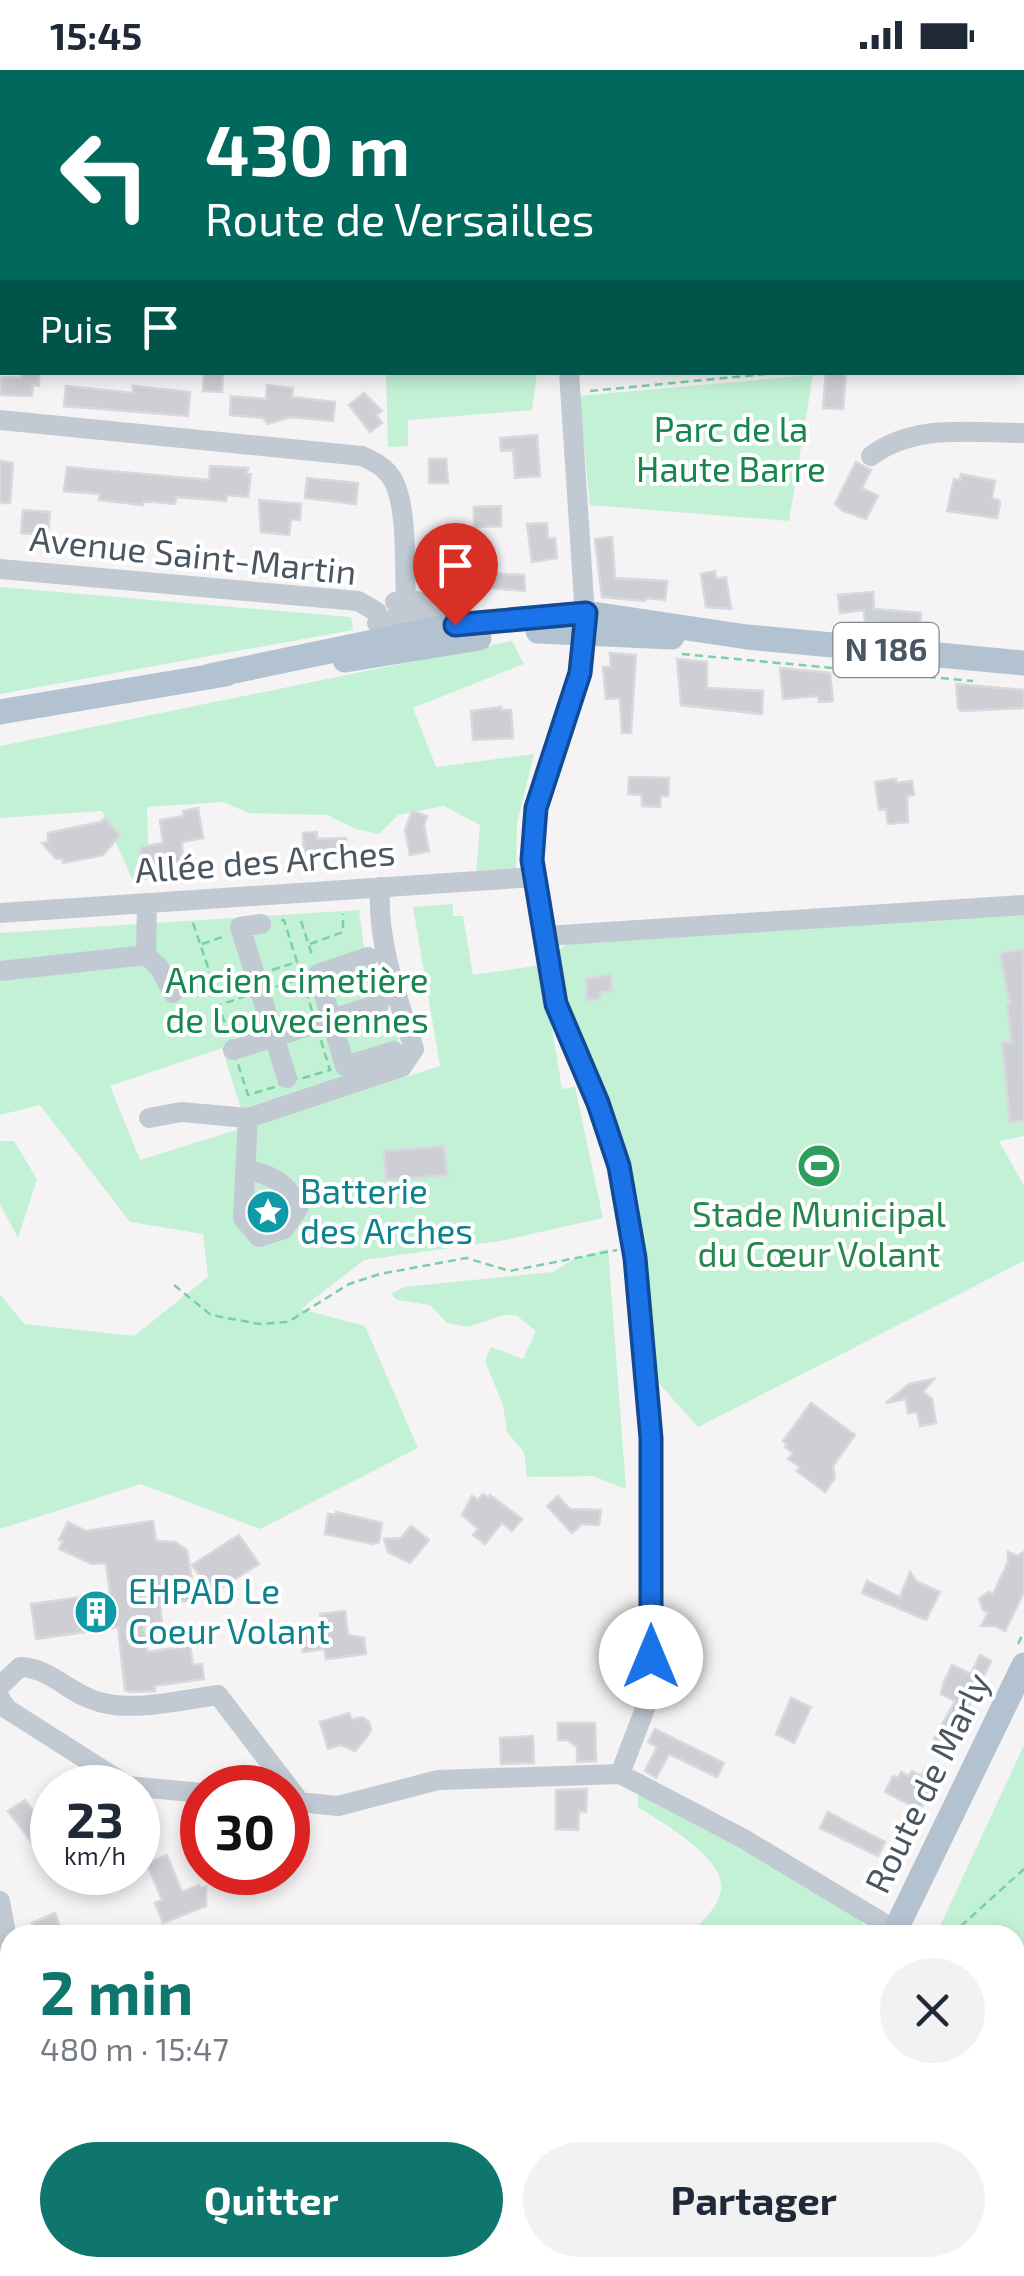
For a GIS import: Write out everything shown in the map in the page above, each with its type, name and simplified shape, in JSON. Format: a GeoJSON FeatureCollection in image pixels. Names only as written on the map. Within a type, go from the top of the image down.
{"type":"FeatureCollection","features":[{"type":"Feature","properties":{"kind":"main road","name":"N 186"},"geometry":{"type":"LineString","coordinates":[[0,712],[210,676],[445,618],[586,622],[1024,663]]}},
{"type":"Feature","properties":{"kind":"main road","name":"N 186"},"geometry":{"type":"LineString","coordinates":[[382,632],[525,630],[586,622]]}},
{"type":"Feature","properties":{"kind":"main road","name":"Route de Marly"},"geometry":{"type":"LineString","coordinates":[[898,1925],[1024,1665]]}},
{"type":"Feature","properties":{"kind":"street"},"geometry":{"type":"LineString","coordinates":[[570,383],[586,622],[576,687],[536,808],[532,860],[556,1004],[598,1103],[619,1166],[633,1246],[651,1438],[651,1694],[620,1774]]}},
{"type":"Feature","properties":{"kind":"street"},"geometry":{"type":"LineString","coordinates":[[0,420],[362,456],[381,465],[392,478],[400,500],[406,598],[382,632]]}},
{"type":"Feature","properties":{"kind":"street"},"geometry":{"type":"LineString","coordinates":[[871,456],[886,445],[926,432],[1024,434]]}},
{"type":"Feature","properties":{"kind":"street","name":"Avenue Saint-Martin"},"geometry":{"type":"LineString","coordinates":[[0,570],[358,601],[382,632]]}},
{"type":"Feature","properties":{"kind":"street"},"geometry":{"type":"LineString","coordinates":[[406,598],[422,602],[445,618]]}},
{"type":"Feature","properties":{"kind":"street","name":"Allée des Arches"},"geometry":{"type":"LineString","coordinates":[[0,913],[535,877]]}},
{"type":"Feature","properties":{"kind":"street"},"geometry":{"type":"LineString","coordinates":[[149,1118],[181,1112],[248,1118],[402,1067],[414,1049],[382,946],[380,887]]}},
{"type":"Feature","properties":{"kind":"street"},"geometry":{"type":"LineString","coordinates":[[147,903],[146,955],[173,993]]}},
{"type":"Feature","properties":{"kind":"street"},"geometry":{"type":"LineString","coordinates":[[546,936],[1024,904]]}},
{"type":"Feature","properties":{"kind":"street"},"geometry":{"type":"LineString","coordinates":[[251,927],[274,1037],[287,1078]]}},
{"type":"Feature","properties":{"kind":"street"},"geometry":{"type":"LineString","coordinates":[[0,971],[146,955]]}},
{"type":"Feature","properties":{"kind":"street"},"geometry":{"type":"LineString","coordinates":[[368,957],[318,974],[345,1066],[394,1051]]}},
{"type":"Feature","properties":{"kind":"street"},"geometry":{"type":"LineString","coordinates":[[233,1050],[379,1004]]}},
{"type":"Feature","properties":{"kind":"street"},"geometry":{"type":"LineString","coordinates":[[245,1169],[248,1118]]}},
{"type":"Feature","properties":{"kind":"street"},"geometry":{"type":"LineString","coordinates":[[0,1686],[20,1667],[39,1668],[94,1701],[122,1706],[218,1696],[267,1765]]}},
{"type":"Feature","properties":{"kind":"street"},"geometry":{"type":"LineString","coordinates":[[0,1698],[7,1709],[128,1786],[180,1791]]}},
{"type":"Feature","properties":{"kind":"street"},"geometry":{"type":"LineString","coordinates":[[310,1803],[338,1806],[438,1780],[620,1774],[744,1839],[881,1925]]}},
{"type":"Feature","properties":{"kind":"path"},"geometry":{"type":"LineString","coordinates":[[570,383],[729,375]]}},
{"type":"Feature","properties":{"kind":"path"},"geometry":{"type":"LineString","coordinates":[[672,654],[985,682]]}},
{"type":"Feature","properties":{"kind":"path"},"geometry":{"type":"LineString","coordinates":[[309,944],[343,932],[342,914]]}},
{"type":"Feature","properties":{"kind":"path"},"geometry":{"type":"LineString","coordinates":[[302,921],[318,974]]}},
{"type":"Feature","properties":{"kind":"path"},"geometry":{"type":"LineString","coordinates":[[200,945],[251,927]]}},
{"type":"Feature","properties":{"kind":"path"},"geometry":{"type":"LineString","coordinates":[[174,1285],[211,1315],[260,1324],[288,1322],[349,1284],[380,1274],[466,1258],[510,1271],[633,1246]]}},
{"type":"Feature","properties":{"kind":"path"},"geometry":{"type":"LineString","coordinates":[[962,1925],[1024,1868]]}},
{"type":"Feature","properties":{"kind":"green space"},"geometry":{"type":"Polygon","coordinates":[[[386,375],[537,375],[532,410],[408,420],[408,446],[388,447],[386,375]]]}},
{"type":"Feature","properties":{"kind":"green space","name":"Parc de la Haute Barre"},"geometry":{"type":"Polygon","coordinates":[[[813,375],[789,521],[590,505],[579,396],[813,375]]]}},
{"type":"Feature","properties":{"kind":"green space"},"geometry":{"type":"Polygon","coordinates":[[[0,587],[351,617],[353,630],[0,694],[0,587]]]}},
{"type":"Feature","properties":{"kind":"green space"},"geometry":{"type":"Polygon","coordinates":[[[512,641],[524,664],[413,708],[436,767],[534,754],[517,823],[516,869],[476,876],[480,825],[444,806],[398,815],[379,834],[356,829],[327,815],[248,813],[224,802],[147,807],[149,879],[134,883],[102,811],[0,818],[0,746],[512,641]]]}},
{"type":"Feature","properties":{"kind":"green space","name":"Ancien cimetière de Louveciennes"},"geometry":{"type":"Polygon","coordinates":[[[453,904],[453,916],[463,916],[473,975],[542,965],[562,1089],[575,1087],[603,1218],[500,1241],[364,1260],[301,1309],[365,1326],[418,1448],[260,1529],[141,1484],[0,1529],[0,1294],[24,1324],[134,1336],[208,1277],[203,1234],[130,1222],[40,1105],[0,1115],[0,933],[359,910],[364,948],[370,948],[401,1048],[393,1064],[241,1109],[222,1048],[110,1086],[140,1160],[440,1066],[413,907],[453,904]]]}},
{"type":"Feature","properties":{"kind":"green space","name":"Stade Municipal du Cœur Volant"},"geometry":{"type":"Polygon","coordinates":[[[1024,914],[1024,1136],[999,1141],[1024,1186],[1024,1261],[698,1427],[656,1380],[644,1268],[565,1008],[556,953],[567,944],[1024,914]]]}},
{"type":"Feature","properties":{"kind":"green space"},"geometry":{"type":"Polygon","coordinates":[[[0,1141],[14,1141],[37,1179],[18,1238],[0,1204],[0,1141]]]}},
{"type":"Feature","properties":{"kind":"green space"},"geometry":{"type":"Polygon","coordinates":[[[608,1249],[626,1489],[593,1476],[527,1477],[524,1452],[507,1432],[503,1405],[485,1361],[491,1347],[523,1359],[536,1331],[516,1315],[468,1327],[447,1323],[430,1305],[397,1300],[391,1294],[404,1287],[553,1272],[576,1258],[608,1249]]]}},
{"type":"Feature","properties":{"kind":"green space"},"geometry":{"type":"Polygon","coordinates":[[[1024,1745],[1024,1925],[941,1925],[1024,1745]]]}},
{"type":"Feature","properties":{"kind":"green space"},"geometry":{"type":"Polygon","coordinates":[[[638,1789],[744,1846],[861,1920],[863,1925],[698,1925],[716,1903],[720,1878],[690,1842],[638,1807],[638,1789]]]}},
{"type":"Feature","properties":{"kind":"building"},"geometry":{"type":"Polygon","coordinates":[[[39,375],[39,386],[33,385],[32,396],[0,395],[0,377],[39,375]]]}},
{"type":"Feature","properties":{"kind":"building"},"geometry":{"type":"Polygon","coordinates":[[[204,375],[223,375],[222,392],[203,391],[204,375]]]}},
{"type":"Feature","properties":{"kind":"building"},"geometry":{"type":"Polygon","coordinates":[[[826,375],[846,375],[843,409],[823,408],[826,375]]]}},
{"type":"Feature","properties":{"kind":"building"},"geometry":{"type":"Polygon","coordinates":[[[267,385],[293,388],[292,397],[335,402],[333,421],[290,417],[268,424],[263,418],[230,415],[231,396],[266,399],[267,385]]]}},
{"type":"Feature","properties":{"kind":"building"},"geometry":{"type":"Polygon","coordinates":[[[66,386],[133,393],[133,386],[190,392],[188,416],[64,406],[66,386]]]}},
{"type":"Feature","properties":{"kind":"building"},"geometry":{"type":"Polygon","coordinates":[[[364,393],[382,411],[376,415],[382,423],[370,432],[349,405],[364,393]]]}},
{"type":"Feature","properties":{"kind":"building"},"geometry":{"type":"Polygon","coordinates":[[[537,435],[540,476],[515,478],[513,450],[501,451],[500,438],[537,435]]]}},
{"type":"Feature","properties":{"kind":"building"},"geometry":{"type":"Polygon","coordinates":[[[429,459],[446,459],[448,483],[429,483],[429,459]]]}},
{"type":"Feature","properties":{"kind":"building"},"geometry":{"type":"Polygon","coordinates":[[[0,461],[13,463],[10,503],[0,503],[0,461]]]}},
{"type":"Feature","properties":{"kind":"building"},"geometry":{"type":"Polygon","coordinates":[[[856,462],[871,470],[862,488],[878,496],[866,519],[835,504],[856,462]]]}},
{"type":"Feature","properties":{"kind":"building"},"geometry":{"type":"Polygon","coordinates":[[[210,466],[248,468],[248,497],[227,495],[226,501],[176,497],[175,504],[143,505],[99,500],[100,494],[64,491],[67,467],[209,480],[210,466]]]}},
{"type":"Feature","properties":{"kind":"building"},"geometry":{"type":"Polygon","coordinates":[[[961,474],[995,481],[992,498],[1000,504],[997,518],[947,511],[954,479],[960,481],[961,474]]]}},
{"type":"Feature","properties":{"kind":"building"},"geometry":{"type":"Polygon","coordinates":[[[307,478],[358,483],[356,504],[305,498],[307,478]]]}},
{"type":"Feature","properties":{"kind":"building"},"geometry":{"type":"Polygon","coordinates":[[[259,500],[301,504],[300,520],[291,519],[289,535],[261,532],[259,500]]]}},
{"type":"Feature","properties":{"kind":"building"},"geometry":{"type":"Polygon","coordinates":[[[501,506],[501,526],[474,527],[474,507],[501,506]]]}},
{"type":"Feature","properties":{"kind":"building"},"geometry":{"type":"Polygon","coordinates":[[[23,510],[50,512],[48,536],[21,533],[23,510]]]}},
{"type":"Feature","properties":{"kind":"building"},"geometry":{"type":"Polygon","coordinates":[[[547,523],[548,539],[555,538],[557,558],[532,562],[527,524],[547,523]]]}},
{"type":"Feature","properties":{"kind":"building"},"geometry":{"type":"Polygon","coordinates":[[[612,537],[615,578],[667,581],[665,600],[602,597],[595,539],[612,537]]]}},
{"type":"Feature","properties":{"kind":"building"},"geometry":{"type":"Polygon","coordinates":[[[458,565],[486,567],[486,573],[524,575],[525,591],[457,585],[458,565]]]}},
{"type":"Feature","properties":{"kind":"building"},"geometry":{"type":"Polygon","coordinates":[[[715,571],[716,579],[726,577],[731,609],[706,607],[701,574],[715,571]]]}},
{"type":"Feature","properties":{"kind":"building"},"geometry":{"type":"Polygon","coordinates":[[[873,592],[874,609],[921,613],[920,626],[865,621],[864,610],[840,613],[838,595],[873,592]]]}},
{"type":"Feature","properties":{"kind":"building"},"geometry":{"type":"Polygon","coordinates":[[[610,653],[636,655],[631,733],[622,733],[620,698],[606,699],[603,667],[611,667],[610,653]]]}},
{"type":"Feature","properties":{"kind":"building"},"geometry":{"type":"Polygon","coordinates":[[[677,659],[707,662],[707,688],[763,691],[762,714],[681,705],[677,659]]]}},
{"type":"Feature","properties":{"kind":"building"},"geometry":{"type":"Polygon","coordinates":[[[780,668],[830,673],[833,701],[819,702],[818,696],[783,699],[780,668]]]}},
{"type":"Feature","properties":{"kind":"building"},"geometry":{"type":"Polygon","coordinates":[[[956,684],[1024,690],[1024,708],[961,711],[956,684]]]}},
{"type":"Feature","properties":{"kind":"building"},"geometry":{"type":"Polygon","coordinates":[[[501,707],[511,710],[513,738],[473,740],[471,711],[501,707]]]}},
{"type":"Feature","properties":{"kind":"building"},"geometry":{"type":"Polygon","coordinates":[[[629,777],[669,778],[668,796],[661,796],[660,807],[642,806],[642,795],[628,794],[629,777]]]}},
{"type":"Feature","properties":{"kind":"building"},"geometry":{"type":"Polygon","coordinates":[[[896,779],[896,783],[912,781],[914,795],[907,796],[908,822],[888,824],[886,809],[879,810],[875,782],[896,779]]]}},
{"type":"Feature","properties":{"kind":"building"},"geometry":{"type":"Polygon","coordinates":[[[198,808],[203,838],[182,842],[183,872],[145,878],[140,847],[163,843],[160,820],[184,816],[183,811],[198,808]]]}},
{"type":"Feature","properties":{"kind":"building"},"geometry":{"type":"Polygon","coordinates":[[[412,811],[427,816],[424,825],[429,851],[410,855],[405,830],[412,811]]]}},
{"type":"Feature","properties":{"kind":"building"},"geometry":{"type":"Polygon","coordinates":[[[105,818],[120,835],[103,855],[63,863],[42,843],[48,842],[48,833],[105,818]]]}},
{"type":"Feature","properties":{"kind":"building"},"geometry":{"type":"Polygon","coordinates":[[[317,832],[317,839],[346,838],[346,852],[304,854],[303,833],[317,832]]]}},
{"type":"Feature","properties":{"kind":"building"},"geometry":{"type":"Polygon","coordinates":[[[1023,949],[1024,1121],[1010,1122],[1002,1042],[1012,1042],[1007,1005],[1010,1004],[1000,956],[1023,949]]]}},
{"type":"Feature","properties":{"kind":"building"},"geometry":{"type":"Polygon","coordinates":[[[611,974],[612,991],[600,992],[600,999],[587,1000],[586,979],[611,974]]]}},
{"type":"Feature","properties":{"kind":"building"},"geometry":{"type":"Polygon","coordinates":[[[444,1146],[447,1175],[386,1180],[384,1151],[444,1146]]]}},
{"type":"Feature","properties":{"kind":"building"},"geometry":{"type":"Polygon","coordinates":[[[934,1379],[923,1392],[932,1399],[936,1423],[920,1426],[917,1412],[908,1413],[906,1399],[886,1403],[909,1384],[934,1379]]]}},
{"type":"Feature","properties":{"kind":"building"},"geometry":{"type":"Polygon","coordinates":[[[811,1403],[855,1435],[833,1466],[835,1478],[825,1492],[797,1471],[800,1467],[788,1459],[793,1453],[783,1441],[811,1403]]]}},
{"type":"Feature","properties":{"kind":"building"},"geometry":{"type":"Polygon","coordinates":[[[483,1494],[522,1519],[512,1531],[502,1523],[485,1544],[473,1535],[478,1529],[462,1515],[472,1496],[478,1500],[483,1494]]]}},
{"type":"Feature","properties":{"kind":"building"},"geometry":{"type":"Polygon","coordinates":[[[558,1496],[570,1509],[601,1510],[599,1525],[582,1524],[572,1533],[547,1506],[558,1496]]]}},
{"type":"Feature","properties":{"kind":"building"},"geometry":{"type":"Polygon","coordinates":[[[336,1512],[382,1523],[379,1542],[325,1534],[328,1514],[336,1512]]]}},
{"type":"Feature","properties":{"kind":"building","name":"EHPAD Le Coeur Volant"},"geometry":{"type":"Polygon","coordinates":[[[153,1521],[156,1541],[175,1542],[187,1550],[195,1600],[160,1604],[162,1624],[144,1626],[147,1652],[190,1646],[193,1665],[202,1664],[204,1679],[154,1686],[155,1691],[131,1692],[125,1690],[118,1627],[36,1639],[31,1604],[110,1593],[106,1563],[92,1564],[59,1549],[68,1522],[86,1531],[153,1521]]]}},
{"type":"Feature","properties":{"kind":"building"},"geometry":{"type":"Polygon","coordinates":[[[411,1526],[429,1540],[410,1563],[388,1552],[384,1539],[401,1538],[411,1526]]]}},
{"type":"Feature","properties":{"kind":"building"},"geometry":{"type":"Polygon","coordinates":[[[239,1535],[259,1564],[213,1593],[192,1565],[239,1535]]]}},
{"type":"Feature","properties":{"kind":"building"},"geometry":{"type":"Polygon","coordinates":[[[1008,1552],[1017,1556],[1024,1552],[1024,1592],[1005,1631],[981,1626],[988,1613],[979,1599],[989,1592],[993,1594],[1008,1562],[1008,1552]]]}},
{"type":"Feature","properties":{"kind":"building"},"geometry":{"type":"Polygon","coordinates":[[[910,1572],[916,1581],[940,1592],[926,1620],[862,1593],[867,1581],[900,1597],[910,1572]]]}},
{"type":"Feature","properties":{"kind":"building"},"geometry":{"type":"Polygon","coordinates":[[[345,1611],[348,1635],[364,1638],[366,1654],[326,1659],[324,1649],[303,1652],[301,1629],[321,1626],[320,1614],[345,1611]]]}},
{"type":"Feature","properties":{"kind":"building"},"geometry":{"type":"Polygon","coordinates":[[[980,1655],[991,1661],[950,1747],[934,1739],[955,1701],[941,1694],[944,1682],[952,1665],[971,1674],[980,1655]]]}},
{"type":"Feature","properties":{"kind":"building"},"geometry":{"type":"Polygon","coordinates":[[[791,1698],[811,1707],[794,1743],[776,1734],[791,1698]]]}},
{"type":"Feature","properties":{"kind":"building"},"geometry":{"type":"Polygon","coordinates":[[[349,1713],[352,1720],[362,1717],[369,1722],[371,1730],[367,1737],[355,1751],[341,1745],[328,1749],[320,1722],[349,1713]]]}},
{"type":"Feature","properties":{"kind":"building"},"geometry":{"type":"Polygon","coordinates":[[[558,1723],[595,1723],[596,1761],[577,1762],[577,1747],[567,1740],[558,1740],[558,1723]]]}},
{"type":"Feature","properties":{"kind":"building"},"geometry":{"type":"Polygon","coordinates":[[[655,1729],[724,1763],[717,1777],[669,1754],[656,1778],[645,1771],[657,1747],[648,1742],[655,1729]]]}},
{"type":"Feature","properties":{"kind":"building"},"geometry":{"type":"Polygon","coordinates":[[[533,1736],[534,1763],[501,1764],[500,1738],[533,1736]]]}},
{"type":"Feature","properties":{"kind":"building"},"geometry":{"type":"Polygon","coordinates":[[[926,1767],[938,1773],[920,1810],[885,1792],[893,1776],[898,1778],[901,1772],[909,1776],[912,1771],[921,1776],[926,1767]]]}},
{"type":"Feature","properties":{"kind":"building"},"geometry":{"type":"Polygon","coordinates":[[[587,1789],[586,1812],[579,1811],[578,1830],[556,1829],[556,1790],[587,1789]]]}},
{"type":"Feature","properties":{"kind":"building"},"geometry":{"type":"Polygon","coordinates":[[[25,1800],[30,1807],[30,1840],[8,1811],[25,1800]]]}},
{"type":"Feature","properties":{"kind":"building"},"geometry":{"type":"Polygon","coordinates":[[[828,1812],[885,1842],[878,1856],[820,1828],[828,1812]]]}},
{"type":"Feature","properties":{"kind":"building"},"geometry":{"type":"Polygon","coordinates":[[[167,1855],[180,1895],[206,1895],[206,1906],[163,1923],[155,1903],[162,1900],[160,1858],[167,1855]]]}},
{"type":"Feature","properties":{"kind":"building"},"geometry":{"type":"Polygon","coordinates":[[[55,1913],[59,1925],[33,1925],[55,1913]]]}},
{"type":"Feature","properties":{"kind":"place","name":"Stade Municipal du Cœur Volant"},"geometry":{"type":"Point","coordinates":[819,1166]}},
{"type":"Feature","properties":{"kind":"place","name":"Batterie des Arches"},"geometry":{"type":"Point","coordinates":[268,1212]}},
{"type":"Feature","properties":{"kind":"place","name":"EHPAD Le Coeur Volant"},"geometry":{"type":"Point","coordinates":[96,1612]}},
{"type":"Feature","properties":{"kind":"route"},"geometry":{"type":"LineString","coordinates":[[455,625],[586,613],[580,673],[536,808],[532,860],[556,1004],[598,1103],[619,1166],[635,1258],[651,1438],[651,1657]]}}]}
